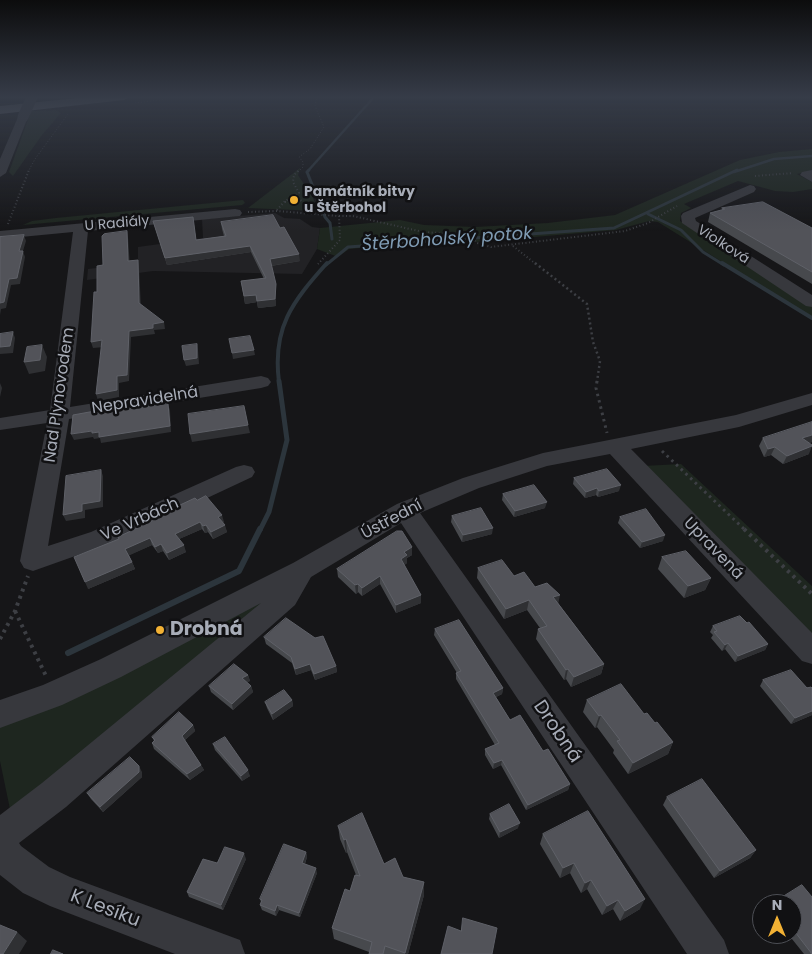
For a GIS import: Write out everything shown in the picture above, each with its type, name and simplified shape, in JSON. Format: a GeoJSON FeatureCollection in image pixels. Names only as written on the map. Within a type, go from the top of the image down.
{"type":"FeatureCollection","features":[{"type":"Feature","properties":{"kind":"street"},"geometry":{"type":"LineString","coordinates":[[0,173],[13,142]]}},
{"type":"Feature","properties":{"kind":"street"},"geometry":{"type":"LineString","coordinates":[[747,186],[760,201]]}},
{"type":"Feature","properties":{"kind":"street","name":"Violková"},"geometry":{"type":"LineString","coordinates":[[747,186],[688,216],[689,224],[812,302]]}},
{"type":"Feature","properties":{"kind":"street","name":"U Radiály"},"geometry":{"type":"LineString","coordinates":[[2,234],[235,213]]}},
{"type":"Feature","properties":{"kind":"street","name":"Nad Plynovodem"},"geometry":{"type":"LineString","coordinates":[[33,561],[59,415],[81,227]]}},
{"type":"Feature","properties":{"kind":"street","name":"Nepravidelná"},"geometry":{"type":"LineString","coordinates":[[0,424],[261,382]]}},
{"type":"Feature","properties":{"kind":"street","name":"Ústřední"},"geometry":{"type":"LineString","coordinates":[[0,714],[51,696],[111,668],[302,570],[405,510],[471,483],[543,460],[740,421],[812,399]]}},
{"type":"Feature","properties":{"kind":"street","name":"Upravená"},"geometry":{"type":"LineString","coordinates":[[615,446],[812,652]]}},
{"type":"Feature","properties":{"kind":"street","name":"Ve Vrbách"},"geometry":{"type":"LineString","coordinates":[[33,561],[100,538],[244,472]]}},
{"type":"Feature","properties":{"kind":"street","name":"Drobná"},"geometry":{"type":"LineString","coordinates":[[405,510],[710,954]]}},
{"type":"Feature","properties":{"kind":"street"},"geometry":{"type":"LineString","coordinates":[[0,836],[54,795],[286,598],[302,570]]}},
{"type":"Feature","properties":{"kind":"street","name":"K Lesíku"},"geometry":{"type":"LineString","coordinates":[[0,842],[8,859],[36,880],[72,896],[226,954]]}},
{"type":"Feature","properties":{"kind":"path"},"geometry":{"type":"LineString","coordinates":[[2,234],[27,174],[48,142]]}},
{"type":"Feature","properties":{"kind":"path"},"geometry":{"type":"LineString","coordinates":[[277,210],[284,202],[299,192],[293,182],[294,175],[303,167],[303,162],[299,157],[310,149],[315,142]]}},
{"type":"Feature","properties":{"kind":"path"},"geometry":{"type":"LineString","coordinates":[[747,186],[787,173],[810,176]]}},
{"type":"Feature","properties":{"kind":"path"},"geometry":{"type":"LineString","coordinates":[[294,196],[308,206],[313,213]]}},
{"type":"Feature","properties":{"kind":"path"},"geometry":{"type":"LineString","coordinates":[[284,202],[301,200]]}},
{"type":"Feature","properties":{"kind":"path"},"geometry":{"type":"LineString","coordinates":[[235,213],[277,210],[356,217],[403,228],[472,238],[477,243],[491,247],[625,231],[648,223],[679,204]]}},
{"type":"Feature","properties":{"kind":"path"},"geometry":{"type":"LineString","coordinates":[[318,264],[340,240],[339,216]]}},
{"type":"Feature","properties":{"kind":"path"},"geometry":{"type":"LineString","coordinates":[[513,245],[588,304],[593,342],[600,361],[596,388],[602,418]]}},
{"type":"Feature","properties":{"kind":"path"},"geometry":{"type":"LineString","coordinates":[[649,439],[812,594]]}},
{"type":"Feature","properties":{"kind":"path"},"geometry":{"type":"LineString","coordinates":[[0,640],[14,611],[33,561]]}},
{"type":"Feature","properties":{"kind":"path"},"geometry":{"type":"LineString","coordinates":[[14,611],[48,681]]}},
{"type":"Feature","properties":{"kind":"shaded area"},"geometry":{"type":"Polygon","coordinates":[[[20,142],[37,142],[13,176],[9,172],[20,142]]]}},
{"type":"Feature","properties":{"kind":"shaded area"},"geometry":{"type":"Polygon","coordinates":[[[812,149],[812,171],[797,174],[812,182],[812,189],[793,192],[775,191],[738,181],[684,204],[691,208],[681,213],[680,221],[812,307],[812,318],[658,222],[649,221],[616,230],[476,242],[473,238],[349,249],[338,257],[317,249],[320,228],[400,220],[424,225],[475,227],[548,223],[615,215],[740,160],[779,152],[812,149]]]}},
{"type":"Feature","properties":{"kind":"shaded area"},"geometry":{"type":"Polygon","coordinates":[[[300,168],[298,175],[313,198],[318,211],[248,208],[300,168]]]}},
{"type":"Feature","properties":{"kind":"shaded area"},"geometry":{"type":"Polygon","coordinates":[[[243,200],[245,203],[242,205],[23,225],[32,221],[56,218],[243,200]]]}},
{"type":"Feature","properties":{"kind":"shaded area"},"geometry":{"type":"Polygon","coordinates":[[[275,213],[284,218],[300,219],[312,227],[320,228],[317,249],[302,274],[153,271],[87,280],[88,269],[138,263],[138,247],[203,238],[202,219],[275,213]]]}},
{"type":"Feature","properties":{"kind":"shaded area"},"geometry":{"type":"Polygon","coordinates":[[[681,464],[812,586],[812,637],[643,466],[681,464]]]}},
{"type":"Feature","properties":{"kind":"shaded area"},"geometry":{"type":"Polygon","coordinates":[[[279,591],[11,814],[0,761],[0,727],[279,591]]]}},
{"type":"Feature","properties":{"kind":"building"},"geometry":{"type":"Polygon","coordinates":[[[763,202],[812,228],[812,272],[710,213],[725,209],[722,208],[763,202]]]}},
{"type":"Feature","properties":{"kind":"building"},"geometry":{"type":"Polygon","coordinates":[[[273,215],[280,228],[284,227],[299,254],[270,259],[276,284],[275,299],[257,301],[256,295],[244,296],[241,281],[266,278],[250,246],[165,258],[153,221],[193,217],[196,240],[226,236],[221,222],[273,215]]]}},
{"type":"Feature","properties":{"kind":"building"},"geometry":{"type":"Polygon","coordinates":[[[127,231],[128,261],[138,260],[139,303],[164,322],[153,324],[153,328],[129,331],[127,375],[117,376],[117,390],[96,394],[102,340],[91,342],[94,292],[97,292],[97,266],[103,265],[102,236],[104,234],[127,231]]]}},
{"type":"Feature","properties":{"kind":"building"},"geometry":{"type":"Polygon","coordinates":[[[24,235],[19,251],[23,251],[17,278],[9,279],[4,302],[0,303],[0,237],[24,235]]]}},
{"type":"Feature","properties":{"kind":"building"},"geometry":{"type":"Polygon","coordinates":[[[13,332],[10,346],[0,347],[0,334],[13,332]]]}},
{"type":"Feature","properties":{"kind":"building"},"geometry":{"type":"Polygon","coordinates":[[[250,336],[254,350],[232,353],[229,339],[250,336]]]}},
{"type":"Feature","properties":{"kind":"building"},"geometry":{"type":"Polygon","coordinates":[[[197,344],[197,358],[184,360],[182,346],[197,344]]]}},
{"type":"Feature","properties":{"kind":"building"},"geometry":{"type":"Polygon","coordinates":[[[42,345],[40,360],[24,362],[27,347],[42,345]]]}},
{"type":"Feature","properties":{"kind":"building"},"geometry":{"type":"Polygon","coordinates":[[[168,404],[170,426],[99,437],[99,432],[92,433],[92,431],[71,434],[73,415],[117,407],[117,410],[168,404]]]}},
{"type":"Feature","properties":{"kind":"building"},"geometry":{"type":"Polygon","coordinates":[[[244,406],[248,425],[190,434],[188,414],[244,406]]]}},
{"type":"Feature","properties":{"kind":"building"},"geometry":{"type":"Polygon","coordinates":[[[812,422],[812,435],[802,438],[812,446],[787,456],[775,447],[768,449],[763,438],[812,422]]]}},
{"type":"Feature","properties":{"kind":"building"},"geometry":{"type":"Polygon","coordinates":[[[607,469],[621,485],[599,491],[597,488],[586,492],[574,478],[607,469]]]}},
{"type":"Feature","properties":{"kind":"building"},"geometry":{"type":"Polygon","coordinates":[[[101,470],[100,501],[82,504],[82,511],[63,515],[66,476],[101,470]]]}},
{"type":"Feature","properties":{"kind":"building"},"geometry":{"type":"Polygon","coordinates":[[[534,485],[547,502],[515,511],[503,494],[534,485]]]}},
{"type":"Feature","properties":{"kind":"building"},"geometry":{"type":"Polygon","coordinates":[[[206,496],[222,515],[218,517],[225,525],[211,532],[206,525],[203,526],[200,522],[175,534],[184,545],[167,553],[161,544],[155,547],[150,538],[125,549],[132,562],[85,582],[74,557],[119,539],[118,537],[152,521],[150,519],[195,498],[197,500],[206,496]]]}},
{"type":"Feature","properties":{"kind":"building"},"geometry":{"type":"Polygon","coordinates":[[[481,508],[493,528],[463,535],[452,516],[481,508]]]}},
{"type":"Feature","properties":{"kind":"building"},"geometry":{"type":"Polygon","coordinates":[[[646,509],[665,535],[642,542],[620,517],[646,509]]]}},
{"type":"Feature","properties":{"kind":"building"},"geometry":{"type":"Polygon","coordinates":[[[397,531],[402,531],[412,547],[404,552],[407,555],[401,559],[421,595],[396,605],[380,576],[362,588],[358,584],[355,585],[337,569],[397,531]]]}},
{"type":"Feature","properties":{"kind":"building"},"geometry":{"type":"Polygon","coordinates":[[[686,551],[711,578],[688,586],[662,557],[686,551]]]}},
{"type":"Feature","properties":{"kind":"building"},"geometry":{"type":"Polygon","coordinates":[[[502,560],[514,576],[524,572],[535,587],[547,583],[560,595],[553,597],[604,664],[574,677],[568,669],[566,670],[538,629],[547,626],[529,600],[506,609],[478,568],[502,560]]]}},
{"type":"Feature","properties":{"kind":"building"},"geometry":{"type":"Polygon","coordinates":[[[740,616],[747,623],[749,622],[768,644],[738,656],[728,643],[725,645],[714,632],[717,631],[713,626],[740,616]]]}},
{"type":"Feature","properties":{"kind":"building"},"geometry":{"type":"Polygon","coordinates":[[[286,618],[315,638],[323,636],[336,666],[314,674],[310,664],[295,669],[291,657],[264,637],[286,618]]]}},
{"type":"Feature","properties":{"kind":"building"},"geometry":{"type":"Polygon","coordinates":[[[459,620],[503,688],[493,693],[510,720],[520,715],[543,751],[548,749],[570,784],[528,805],[502,760],[494,763],[485,749],[499,743],[456,673],[461,671],[435,629],[459,620]]]}},
{"type":"Feature","properties":{"kind":"building"},"geometry":{"type":"Polygon","coordinates":[[[234,664],[248,675],[242,678],[251,686],[232,704],[209,686],[234,664]]]}},
{"type":"Feature","properties":{"kind":"building"},"geometry":{"type":"Polygon","coordinates":[[[791,670],[807,688],[812,688],[812,711],[795,718],[763,680],[791,670]]]}},
{"type":"Feature","properties":{"kind":"building"},"geometry":{"type":"Polygon","coordinates":[[[621,684],[644,714],[647,713],[655,723],[657,722],[673,742],[633,763],[617,741],[620,740],[587,700],[621,684]]]}},
{"type":"Feature","properties":{"kind":"building"},"geometry":{"type":"Polygon","coordinates":[[[284,690],[292,700],[272,714],[265,702],[284,690]]]}},
{"type":"Feature","properties":{"kind":"building"},"geometry":{"type":"Polygon","coordinates":[[[179,712],[193,725],[182,736],[201,765],[187,774],[152,743],[155,740],[152,737],[179,712]]]}},
{"type":"Feature","properties":{"kind":"building"},"geometry":{"type":"Polygon","coordinates":[[[225,737],[248,770],[241,776],[213,744],[225,737]]]}},
{"type":"Feature","properties":{"kind":"building"},"geometry":{"type":"Polygon","coordinates":[[[130,757],[139,766],[139,772],[100,807],[87,793],[130,757]]]}},
{"type":"Feature","properties":{"kind":"building"},"geometry":{"type":"Polygon","coordinates":[[[702,779],[756,850],[720,871],[667,797],[702,779]]]}},
{"type":"Feature","properties":{"kind":"building"},"geometry":{"type":"Polygon","coordinates":[[[509,804],[520,823],[500,832],[490,814],[509,804]]]}},
{"type":"Feature","properties":{"kind":"building"},"geometry":{"type":"Polygon","coordinates":[[[588,811],[645,899],[625,911],[618,900],[607,906],[591,880],[585,883],[574,863],[563,868],[543,834],[588,811]]]}},
{"type":"Feature","properties":{"kind":"building"},"geometry":{"type":"Polygon","coordinates":[[[362,813],[384,864],[395,858],[403,877],[424,882],[405,953],[385,946],[383,954],[369,954],[372,942],[332,928],[345,889],[350,891],[355,875],[360,876],[346,839],[344,840],[338,826],[362,813]]]}},
{"type":"Feature","properties":{"kind":"building"},"geometry":{"type":"Polygon","coordinates":[[[284,844],[306,852],[302,863],[316,868],[299,913],[277,905],[275,911],[260,905],[262,900],[260,899],[284,844]]]}},
{"type":"Feature","properties":{"kind":"building"},"geometry":{"type":"Polygon","coordinates":[[[225,847],[244,853],[221,905],[187,892],[203,859],[217,863],[225,847]]]}},
{"type":"Feature","properties":{"kind":"building"},"geometry":{"type":"Polygon","coordinates":[[[802,885],[812,897],[812,954],[802,941],[802,894],[788,894],[802,885]]]}},
{"type":"Feature","properties":{"kind":"building"},"geometry":{"type":"Polygon","coordinates":[[[463,918],[497,928],[492,954],[441,954],[448,926],[461,931],[463,918]]]}},
{"type":"Feature","properties":{"kind":"building"},"geometry":{"type":"Polygon","coordinates":[[[0,925],[17,932],[3,954],[0,954],[0,925]]]}},
{"type":"Feature","properties":{"kind":"building"},"geometry":{"type":"Polygon","coordinates":[[[53,950],[63,954],[51,954],[53,950]]]}},
{"type":"Feature","properties":{"kind":"waterway"},"geometry":{"type":"LineString","coordinates":[[307,172],[334,142]]}},
{"type":"Feature","properties":{"kind":"waterway","name":"Štěrboholský potok"},"geometry":{"type":"LineString","coordinates":[[734,172],[774,159],[812,156]]}},
{"type":"Feature","properties":{"kind":"waterway","name":"Štěrboholský potok"},"geometry":{"type":"LineString","coordinates":[[326,265],[348,247],[614,228],[737,170]]}},
{"type":"Feature","properties":{"kind":"waterway"},"geometry":{"type":"LineString","coordinates":[[307,172],[325,217],[330,223],[332,239]]}},
{"type":"Feature","properties":{"kind":"waterway"},"geometry":{"type":"LineString","coordinates":[[648,214],[681,230],[703,252],[724,265]]}},
{"type":"Feature","properties":{"kind":"waterway","name":"Štěrboholský potok"},"geometry":{"type":"LineString","coordinates":[[279,382],[279,346],[287,317],[304,290],[327,263]]}},
{"type":"Feature","properties":{"kind":"waterway"},"geometry":{"type":"LineString","coordinates":[[722,263],[812,318]]}},
{"type":"Feature","properties":{"kind":"waterway","name":"Štěrboholský potok"},"geometry":{"type":"LineString","coordinates":[[260,530],[269,512],[287,440],[279,381]]}},
{"type":"Feature","properties":{"kind":"waterway","name":"Štěrboholský potok"},"geometry":{"type":"LineString","coordinates":[[68,653],[239,571],[260,529]]}},
{"type":"Feature","properties":{"kind":"place","name":"Památník bitvy u Štěrbohol"},"geometry":{"type":"Point","coordinates":[294,200]}},
{"type":"Feature","properties":{"kind":"place","name":"Drobná"},"geometry":{"type":"Point","coordinates":[160,630]}}]}
